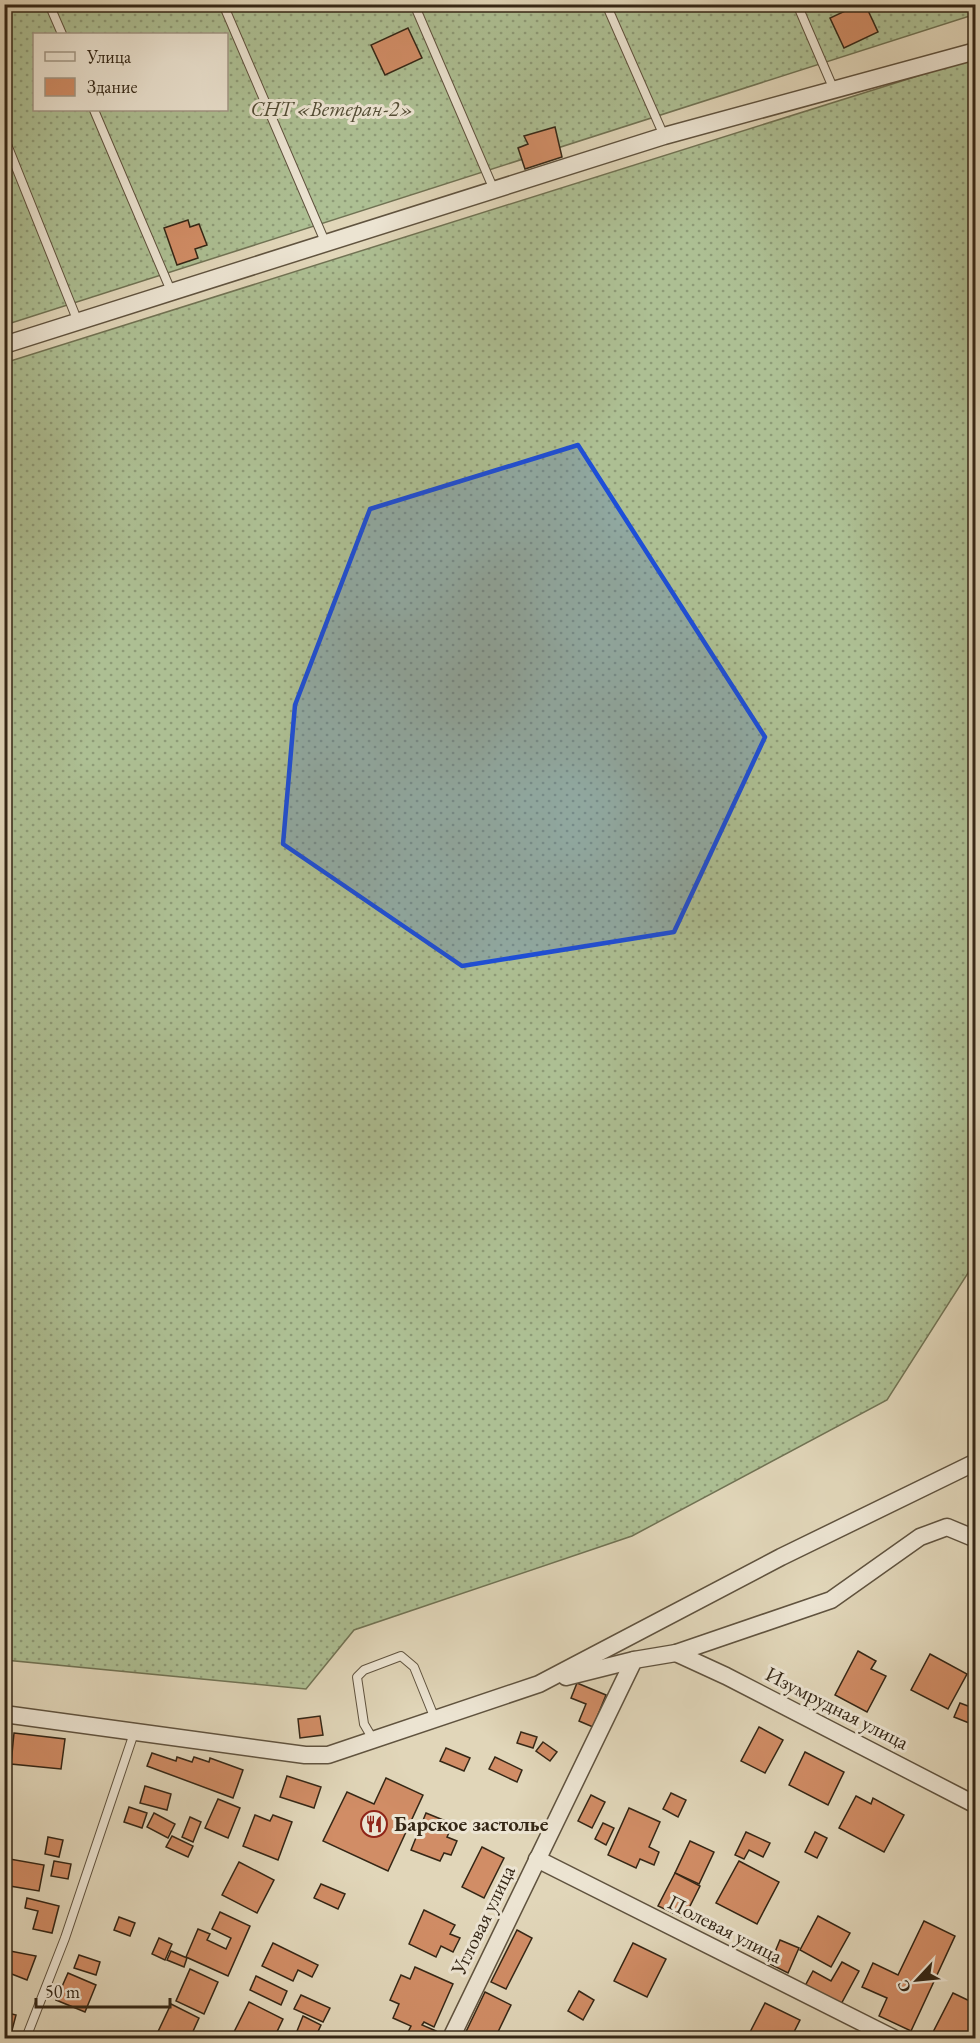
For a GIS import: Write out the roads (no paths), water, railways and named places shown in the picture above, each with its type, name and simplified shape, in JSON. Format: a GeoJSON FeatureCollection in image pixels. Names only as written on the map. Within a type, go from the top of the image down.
{"type":"FeatureCollection","features":[{"type":"Feature","properties":{"kind":"street"},"geometry":{"type":"LineString","coordinates":[[4,345],[664,136],[975,51]]}},
{"type":"Feature","properties":{"kind":"street"},"geometry":{"type":"LineString","coordinates":[[539,1684],[781,1557],[975,1462]]}},
{"type":"Feature","properties":{"kind":"street"},"geometry":{"type":"LineString","coordinates":[[4,1714],[305,1755],[328,1755],[539,1684],[634,1660],[676,1653],[831,1600],[920,1537],[947,1527],[975,1539]]}},
{"type":"Feature","properties":{"kind":"street","name":"Изумрудная улица"},"geometry":{"type":"LineString","coordinates":[[676,1653],[975,1805]]}},
{"type":"Feature","properties":{"kind":"street","name":"Угловая улица"},"geometry":{"type":"LineString","coordinates":[[451,2038],[634,1660]]}},
{"type":"Feature","properties":{"kind":"street","name":"Полевая улица"},"geometry":{"type":"LineString","coordinates":[[537,1859],[893,2038]]}},
{"type":"Feature","properties":{"kind":"lane"},"geometry":{"type":"LineString","coordinates":[[49,4],[62,33]]}},
{"type":"Feature","properties":{"kind":"lane"},"geometry":{"type":"LineString","coordinates":[[223,4],[327,244]]}},
{"type":"Feature","properties":{"kind":"lane"},"geometry":{"type":"LineString","coordinates":[[414,4],[494,190]]}},
{"type":"Feature","properties":{"kind":"lane"},"geometry":{"type":"LineString","coordinates":[[606,4],[664,136]]}},
{"type":"Feature","properties":{"kind":"lane"},"geometry":{"type":"LineString","coordinates":[[797,4],[834,90]]}},
{"type":"Feature","properties":{"kind":"lane"},"geometry":{"type":"LineString","coordinates":[[94,111],[171,291]]}},
{"type":"Feature","properties":{"kind":"lane"},"geometry":{"type":"LineString","coordinates":[[4,137],[78,323]]}},
{"type":"Feature","properties":{"kind":"lane"},"geometry":{"type":"LineString","coordinates":[[374,1741],[364,1724],[357,1677],[364,1670],[401,1656],[414,1667],[435,1719]]}},
{"type":"Feature","properties":{"kind":"lane"},"geometry":{"type":"LineString","coordinates":[[26,2038],[64,1938],[134,1733]]}},
{"type":"Feature","properties":{"kind":"place","name":"Барское застолье"},"geometry":{"type":"Point","coordinates":[374,1824]}},
{"type":"Feature","properties":{"kind":"park label","name":"СНТ «Ветеран-2»"},"geometry":{"type":"Point","coordinates":[332,109]}}]}
